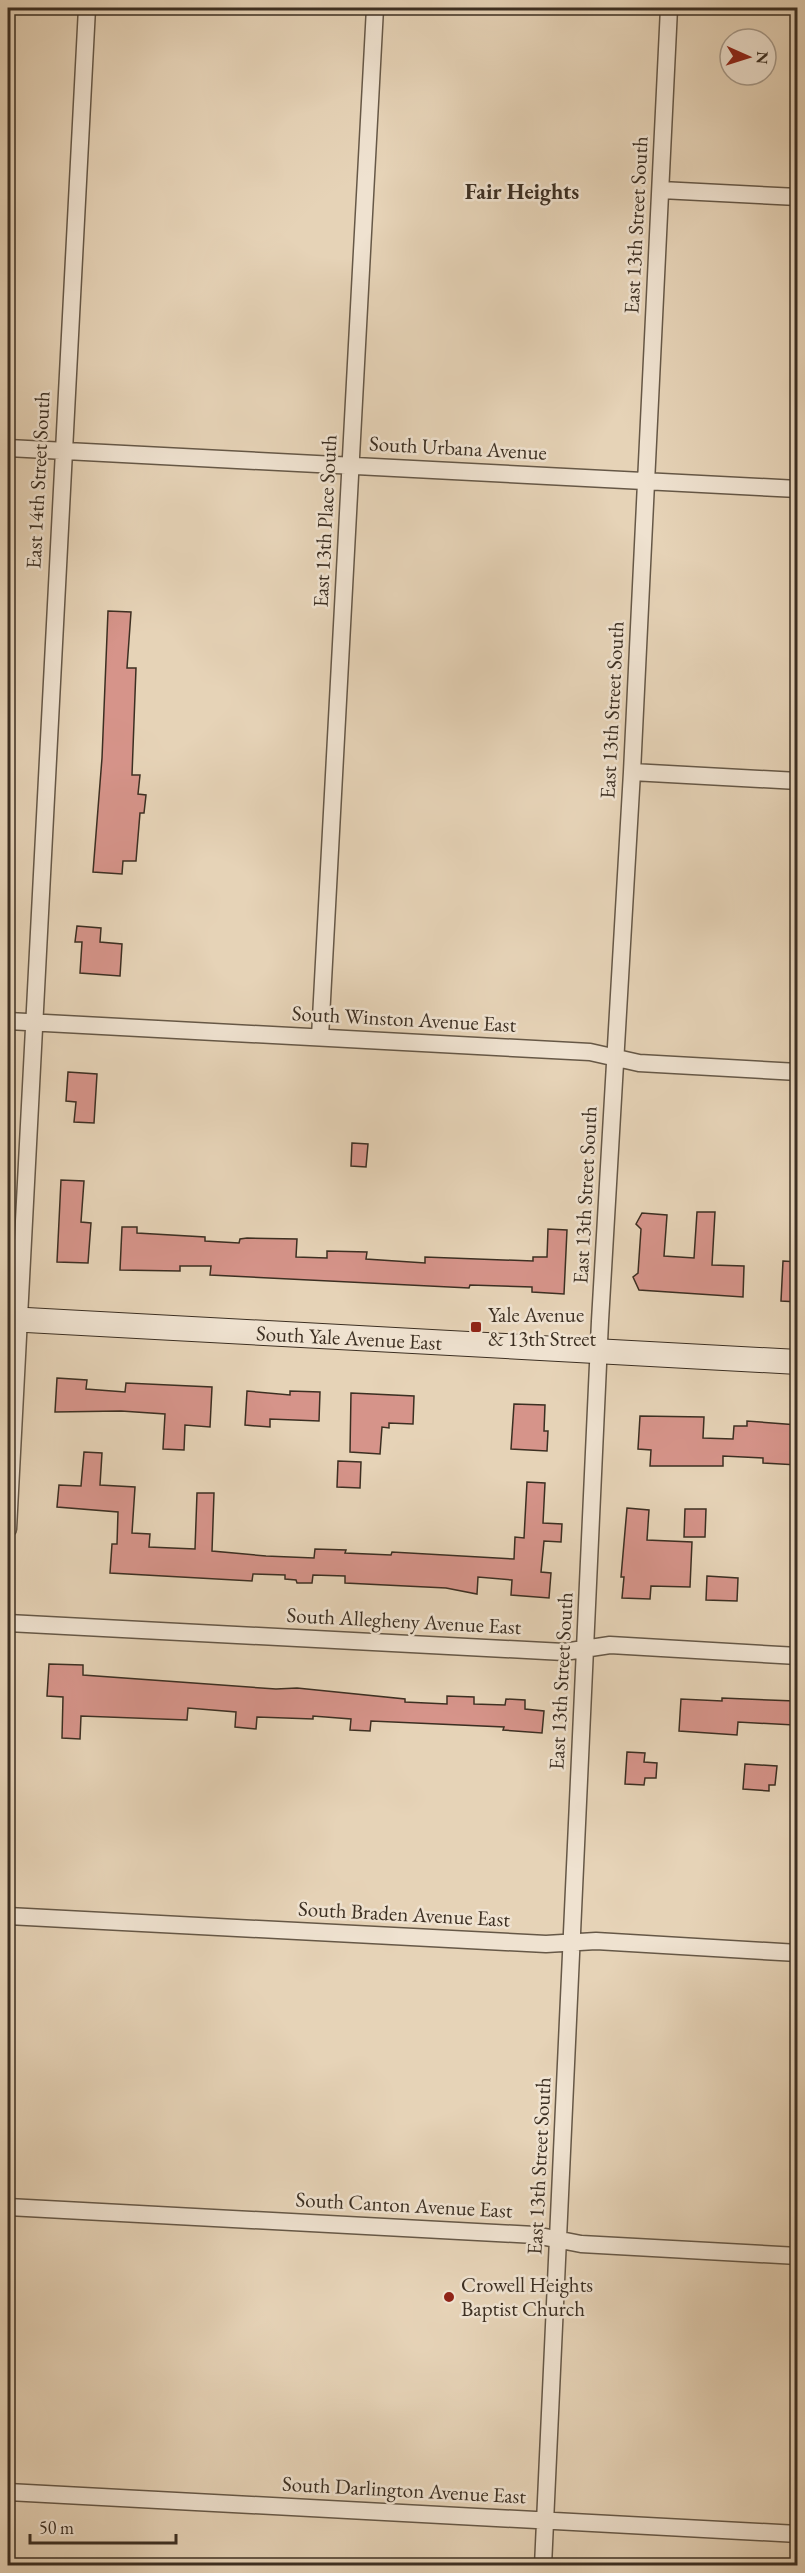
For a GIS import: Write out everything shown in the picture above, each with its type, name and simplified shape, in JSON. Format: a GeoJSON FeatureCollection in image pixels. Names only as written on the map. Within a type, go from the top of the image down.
{"type":"FeatureCollection","features":[{"type":"Feature","properties":{"kind":"main road","name":"South Yale Avenue East"},"geometry":{"type":"LineString","coordinates":[[13,1320],[798,1362]]}},
{"type":"Feature","properties":{"kind":"street","name":"East 14th Street South"},"geometry":{"type":"LineString","coordinates":[[8,1530],[13,1320],[34,1023],[62,451],[87,8]]}},
{"type":"Feature","properties":{"kind":"street","name":"East 13th Place South"},"geometry":{"type":"LineString","coordinates":[[320,1037],[375,8]]}},
{"type":"Feature","properties":{"kind":"street","name":"East 13th Street South"},"geometry":{"type":"LineString","coordinates":[[543,2565],[599,1352],[632,772],[669,8]]}},
{"type":"Feature","properties":{"kind":"street"},"geometry":{"type":"LineString","coordinates":[[661,190],[798,197]]}},
{"type":"Feature","properties":{"kind":"street","name":"South Urbana Avenue"},"geometry":{"type":"LineString","coordinates":[[8,448],[798,489]]}},
{"type":"Feature","properties":{"kind":"street"},"geometry":{"type":"LineString","coordinates":[[632,772],[798,781]]}},
{"type":"Feature","properties":{"kind":"street","name":"South Winston Avenue East"},"geometry":{"type":"LineString","coordinates":[[8,1021],[590,1052],[639,1063],[798,1072]]}},
{"type":"Feature","properties":{"kind":"street","name":"South Allegheny Avenue East"},"geometry":{"type":"LineString","coordinates":[[8,1623],[564,1652],[610,1646],[798,1656]]}},
{"type":"Feature","properties":{"kind":"street","name":"South Braden Avenue East"},"geometry":{"type":"LineString","coordinates":[[8,1916],[546,1944],[596,1941],[798,1953]]}},
{"type":"Feature","properties":{"kind":"street","name":"South Canton Avenue East"},"geometry":{"type":"LineString","coordinates":[[8,2207],[535,2235],[581,2244],[798,2256]]}},
{"type":"Feature","properties":{"kind":"street","name":"South Darlington Avenue East"},"geometry":{"type":"LineString","coordinates":[[8,2492],[798,2534]]}},
{"type":"Feature","properties":{"kind":"building"},"geometry":{"type":"Polygon","coordinates":[[[108,611],[131,612],[127,668],[136,668],[132,775],[140,775],[138,794],[146,795],[144,813],[140,813],[136,861],[123,861],[122,874],[93,872],[102,758],[108,611]]]}},
{"type":"Feature","properties":{"kind":"building"},"geometry":{"type":"Polygon","coordinates":[[[77,926],[101,928],[100,942],[122,944],[120,976],[80,973],[82,942],[75,942],[77,926]]]}},
{"type":"Feature","properties":{"kind":"building"},"geometry":{"type":"Polygon","coordinates":[[[68,1072],[97,1074],[94,1123],[74,1122],[76,1102],[66,1101],[68,1072]]]}},
{"type":"Feature","properties":{"kind":"building"},"geometry":{"type":"Polygon","coordinates":[[[352,1143],[368,1144],[366,1167],[351,1166],[352,1143]]]}},
{"type":"Feature","properties":{"kind":"building"},"geometry":{"type":"Polygon","coordinates":[[[61,1180],[84,1181],[81,1222],[91,1223],[88,1263],[57,1262],[61,1180]]]}},
{"type":"Feature","properties":{"kind":"building"},"geometry":{"type":"Polygon","coordinates":[[[697,1212],[715,1212],[712,1265],[744,1266],[743,1297],[639,1290],[633,1277],[638,1273],[641,1229],[636,1224],[642,1213],[667,1215],[664,1256],[694,1258],[697,1212]]]}},
{"type":"Feature","properties":{"kind":"building"},"geometry":{"type":"Polygon","coordinates":[[[122,1227],[137,1227],[137,1233],[205,1237],[205,1241],[239,1243],[240,1239],[247,1238],[297,1239],[296,1257],[327,1258],[327,1251],[367,1252],[366,1259],[425,1263],[425,1257],[533,1261],[533,1257],[547,1257],[548,1229],[567,1230],[564,1294],[532,1292],[532,1287],[470,1285],[469,1288],[210,1275],[211,1266],[180,1266],[180,1271],[120,1270],[122,1227]]]}},
{"type":"Feature","properties":{"kind":"building"},"geometry":{"type":"Polygon","coordinates":[[[783,1261],[798,1262],[798,1302],[781,1301],[783,1261]]]}},
{"type":"Feature","properties":{"kind":"building"},"geometry":{"type":"Polygon","coordinates":[[[57,1378],[87,1380],[86,1389],[125,1392],[126,1383],[212,1387],[210,1427],[185,1425],[184,1450],[163,1449],[165,1414],[121,1411],[55,1412],[57,1378]]]}},
{"type":"Feature","properties":{"kind":"building"},"geometry":{"type":"Polygon","coordinates":[[[247,1391],[290,1395],[290,1391],[320,1392],[319,1421],[270,1419],[270,1427],[245,1425],[247,1391]]]}},
{"type":"Feature","properties":{"kind":"building"},"geometry":{"type":"Polygon","coordinates":[[[351,1393],[414,1396],[413,1424],[389,1423],[389,1428],[382,1427],[380,1454],[350,1452],[351,1393]]]}},
{"type":"Feature","properties":{"kind":"building"},"geometry":{"type":"Polygon","coordinates":[[[514,1404],[545,1405],[544,1431],[548,1431],[547,1451],[511,1449],[514,1404]]]}},
{"type":"Feature","properties":{"kind":"building"},"geometry":{"type":"Polygon","coordinates":[[[640,1416],[704,1417],[703,1438],[733,1439],[734,1426],[747,1426],[747,1421],[798,1425],[798,1465],[763,1463],[763,1458],[723,1456],[723,1466],[650,1466],[651,1450],[638,1449],[640,1416]]]}},
{"type":"Feature","properties":{"kind":"building"},"geometry":{"type":"Polygon","coordinates":[[[84,1452],[102,1453],[100,1485],[135,1487],[132,1533],[150,1534],[149,1547],[195,1549],[197,1493],[214,1493],[212,1551],[266,1556],[314,1558],[315,1549],[346,1550],[345,1553],[391,1555],[392,1552],[514,1559],[515,1537],[524,1538],[527,1482],[545,1483],[543,1523],[562,1524],[561,1542],[544,1541],[541,1572],[551,1573],[549,1598],[511,1595],[512,1580],[478,1577],[477,1594],[446,1588],[345,1583],[345,1576],[313,1575],[312,1583],[297,1583],[296,1580],[285,1579],[285,1575],[253,1574],[252,1581],[110,1573],[112,1544],[117,1544],[118,1512],[57,1507],[59,1485],[81,1486],[84,1452]]]}},
{"type":"Feature","properties":{"kind":"building"},"geometry":{"type":"Polygon","coordinates":[[[338,1461],[361,1462],[360,1488],[337,1487],[338,1461]]]}},
{"type":"Feature","properties":{"kind":"building"},"geometry":{"type":"Polygon","coordinates":[[[627,1508],[649,1510],[647,1540],[692,1542],[690,1587],[651,1586],[650,1599],[622,1598],[624,1577],[621,1577],[627,1508]]]}},
{"type":"Feature","properties":{"kind":"building"},"geometry":{"type":"Polygon","coordinates":[[[685,1509],[706,1509],[705,1537],[684,1537],[685,1509]]]}},
{"type":"Feature","properties":{"kind":"building"},"geometry":{"type":"Polygon","coordinates":[[[707,1576],[738,1578],[737,1601],[706,1600],[707,1576]]]}},
{"type":"Feature","properties":{"kind":"building"},"geometry":{"type":"Polygon","coordinates":[[[49,1664],[83,1665],[83,1675],[276,1689],[297,1688],[405,1699],[405,1702],[447,1704],[447,1696],[474,1697],[474,1704],[505,1705],[506,1699],[525,1700],[525,1709],[544,1711],[542,1733],[503,1730],[504,1727],[371,1721],[370,1731],[350,1730],[351,1719],[313,1716],[313,1719],[257,1717],[256,1729],[235,1727],[236,1712],[188,1708],[187,1720],[81,1716],[80,1739],[62,1738],[63,1697],[47,1696],[49,1664]]]}},
{"type":"Feature","properties":{"kind":"building"},"geometry":{"type":"Polygon","coordinates":[[[722,1698],[795,1701],[794,1725],[738,1722],[737,1735],[679,1731],[681,1699],[722,1701],[722,1698]]]}},
{"type":"Feature","properties":{"kind":"building"},"geometry":{"type":"Polygon","coordinates":[[[627,1752],[645,1753],[644,1762],[657,1763],[656,1778],[645,1778],[644,1785],[625,1784],[627,1752]]]}},
{"type":"Feature","properties":{"kind":"building"},"geometry":{"type":"Polygon","coordinates":[[[745,1764],[777,1766],[775,1785],[769,1785],[769,1791],[743,1789],[745,1764]]]}},
{"type":"Feature","properties":{"kind":"place","name":"Yale Avenue & 13th Street"},"geometry":{"type":"Point","coordinates":[476,1327]}},
{"type":"Feature","properties":{"kind":"place","name":"Crowell Heights Baptist Church"},"geometry":{"type":"Point","coordinates":[449,2297]}},
{"type":"Feature","properties":{"kind":"district","name":"Fair Heights"},"geometry":{"type":"Point","coordinates":[522,191]}}]}
